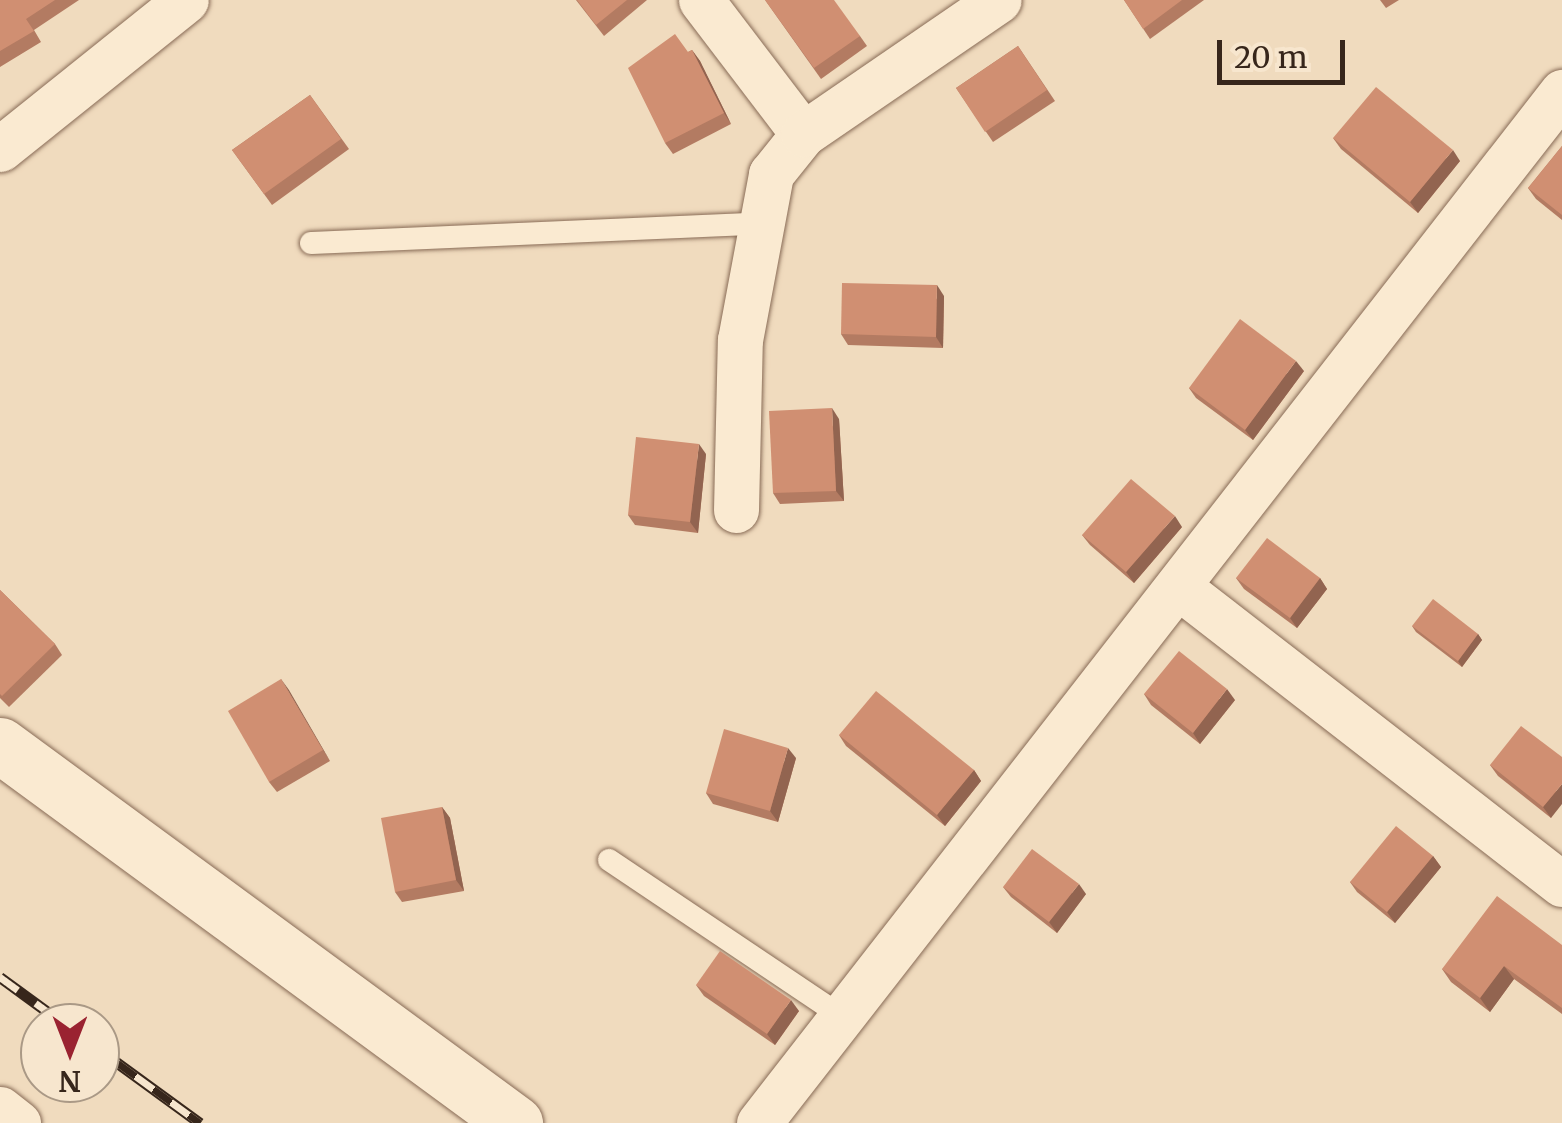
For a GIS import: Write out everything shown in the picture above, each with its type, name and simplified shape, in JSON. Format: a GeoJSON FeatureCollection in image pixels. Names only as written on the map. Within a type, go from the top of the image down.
{"type":"FeatureCollection","features":[{"type":"Feature","properties":{"kind":"street"},"geometry":{"type":"LineString","coordinates":[[0,149],[186,0]]}},
{"type":"Feature","properties":{"kind":"street"},"geometry":{"type":"LineString","coordinates":[[701,0],[803,134]]}},
{"type":"Feature","properties":{"kind":"street"},"geometry":{"type":"LineString","coordinates":[[736,510],[740,340],[771,174],[803,134],[999,0]]}},
{"type":"Feature","properties":{"kind":"street"},"geometry":{"type":"LineString","coordinates":[[760,1123],[1180,588],[1562,92]]}},
{"type":"Feature","properties":{"kind":"street"},"geometry":{"type":"LineString","coordinates":[[1180,588],[1562,884]]}},
{"type":"Feature","properties":{"kind":"street"},"geometry":{"type":"LineString","coordinates":[[0,745],[515,1123]]}},
{"type":"Feature","properties":{"kind":"street"},"geometry":{"type":"LineString","coordinates":[[0,1109],[18,1123]]}},
{"type":"Feature","properties":{"kind":"lane"},"geometry":{"type":"LineString","coordinates":[[312,243],[761,223]]}},
{"type":"Feature","properties":{"kind":"lane"},"geometry":{"type":"LineString","coordinates":[[609,860],[844,1016]]}},
{"type":"Feature","properties":{"kind":"building"},"geometry":{"type":"Polygon","coordinates":[[[0,0],[55,0],[26,19],[34,31],[0,51],[0,0]]]}},
{"type":"Feature","properties":{"kind":"building"},"geometry":{"type":"Polygon","coordinates":[[[577,0],[627,0],[596,25],[577,0]]]}},
{"type":"Feature","properties":{"kind":"building"},"geometry":{"type":"Polygon","coordinates":[[[765,0],[834,0],[860,36],[814,68],[765,0]]]}},
{"type":"Feature","properties":{"kind":"building"},"geometry":{"type":"Polygon","coordinates":[[[1124,0],[1182,0],[1143,29],[1124,0]]]}},
{"type":"Feature","properties":{"kind":"building"},"geometry":{"type":"Polygon","coordinates":[[[675,34],[688,52],[692,50],[724,113],[665,143],[628,68],[675,34]]]}},
{"type":"Feature","properties":{"kind":"building"},"geometry":{"type":"Polygon","coordinates":[[[1018,46],[1047,90],[985,132],[956,88],[1018,46]]]}},
{"type":"Feature","properties":{"kind":"building"},"geometry":{"type":"Polygon","coordinates":[[[1376,87],[1453,150],[1410,202],[1333,138],[1376,87]]]}},
{"type":"Feature","properties":{"kind":"building"},"geometry":{"type":"Polygon","coordinates":[[[310,95],[341,139],[264,194],[232,150],[310,95]]]}},
{"type":"Feature","properties":{"kind":"building"},"geometry":{"type":"Polygon","coordinates":[[[1562,146],[1562,215],[1528,188],[1562,146]]]}},
{"type":"Feature","properties":{"kind":"building"},"geometry":{"type":"Polygon","coordinates":[[[842,283],[937,285],[936,337],[841,334],[842,283]]]}},
{"type":"Feature","properties":{"kind":"building"},"geometry":{"type":"Polygon","coordinates":[[[1240,319],[1296,361],[1245,430],[1189,388],[1240,319]]]}},
{"type":"Feature","properties":{"kind":"building"},"geometry":{"type":"Polygon","coordinates":[[[832,408],[836,491],[773,493],[769,411],[832,408]]]}},
{"type":"Feature","properties":{"kind":"building"},"geometry":{"type":"Polygon","coordinates":[[[636,437],[699,444],[690,522],[628,515],[636,437]]]}},
{"type":"Feature","properties":{"kind":"building"},"geometry":{"type":"Polygon","coordinates":[[[1131,479],[1175,516],[1126,572],[1082,535],[1131,479]]]}},
{"type":"Feature","properties":{"kind":"building"},"geometry":{"type":"Polygon","coordinates":[[[1267,538],[1320,578],[1290,618],[1236,578],[1267,538]]]}},
{"type":"Feature","properties":{"kind":"building"},"geometry":{"type":"Polygon","coordinates":[[[0,590],[55,644],[2,696],[0,694],[0,590]]]}},
{"type":"Feature","properties":{"kind":"building"},"geometry":{"type":"Polygon","coordinates":[[[1433,599],[1478,634],[1458,661],[1412,626],[1433,599]]]}},
{"type":"Feature","properties":{"kind":"building"},"geometry":{"type":"Polygon","coordinates":[[[1179,651],[1227,689],[1193,733],[1144,694],[1179,651]]]}},
{"type":"Feature","properties":{"kind":"building"},"geometry":{"type":"Polygon","coordinates":[[[281,679],[323,750],[269,782],[228,711],[281,679]]]}},
{"type":"Feature","properties":{"kind":"building"},"geometry":{"type":"Polygon","coordinates":[[[876,691],[974,770],[937,815],[839,735],[876,691]]]}},
{"type":"Feature","properties":{"kind":"building"},"geometry":{"type":"Polygon","coordinates":[[[1521,726],[1562,757],[1562,784],[1543,807],[1490,765],[1521,726]]]}},
{"type":"Feature","properties":{"kind":"building"},"geometry":{"type":"Polygon","coordinates":[[[724,729],[788,748],[770,811],[706,793],[724,729]]]}},
{"type":"Feature","properties":{"kind":"building"},"geometry":{"type":"Polygon","coordinates":[[[442,807],[456,880],[395,892],[381,818],[442,807]]]}},
{"type":"Feature","properties":{"kind":"building"},"geometry":{"type":"Polygon","coordinates":[[[1396,826],[1433,856],[1387,912],[1350,882],[1396,826]]]}},
{"type":"Feature","properties":{"kind":"building"},"geometry":{"type":"Polygon","coordinates":[[[1032,849],[1079,884],[1049,922],[1003,887],[1032,849]]]}},
{"type":"Feature","properties":{"kind":"building"},"geometry":{"type":"Polygon","coordinates":[[[1497,896],[1562,945],[1562,1008],[1504,966],[1480,998],[1442,969],[1497,896]]]}},
{"type":"Feature","properties":{"kind":"building"},"geometry":{"type":"Polygon","coordinates":[[[720,951],[791,1000],[767,1034],[696,985],[720,951]]]}},
{"type":"Feature","properties":{"kind":"railway"},"geometry":{"type":"LineString","coordinates":[[0,977],[36,1003]]}},
{"type":"Feature","properties":{"kind":"railway"},"geometry":{"type":"LineString","coordinates":[[120,1065],[200,1123]]}}]}
